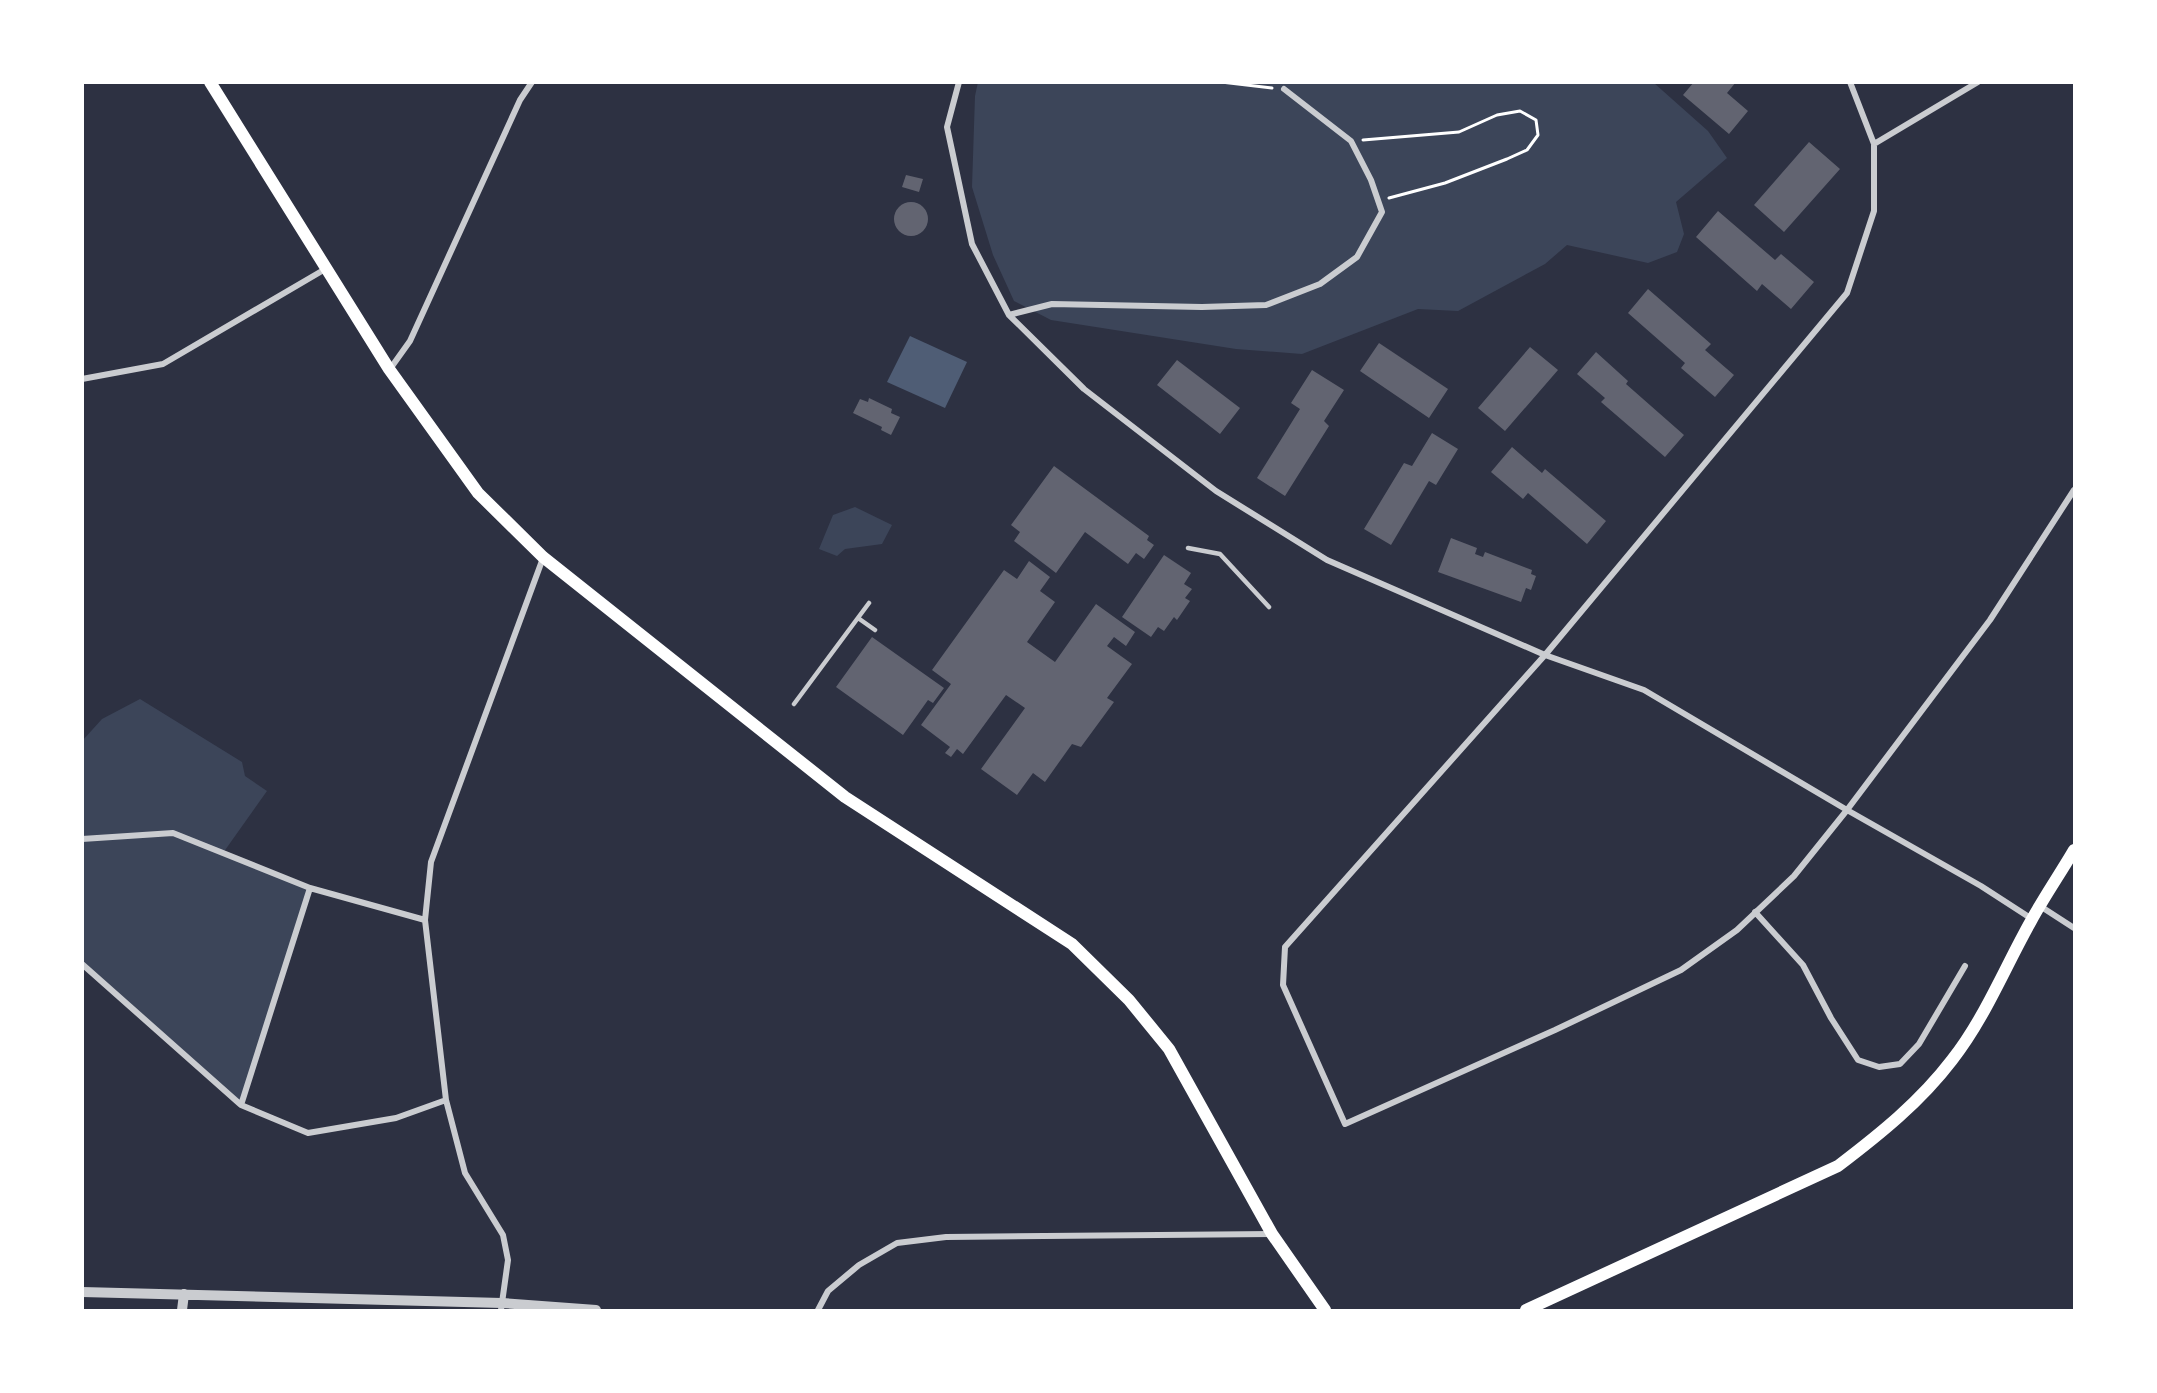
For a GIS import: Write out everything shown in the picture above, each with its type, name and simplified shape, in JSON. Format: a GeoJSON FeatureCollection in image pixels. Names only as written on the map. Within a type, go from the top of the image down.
{"type":"FeatureCollection","features":[{"type":"Feature","properties":{"kind":"main road"},"geometry":{"type":"LineString","coordinates":[[210,82],[389,369],[478,493],[543,557],[845,798],[1072,944],[1129,1000],[1169,1049],[1272,1234],[1325,1311]]}},
{"type":"Feature","properties":{"kind":"main road"},"geometry":{"type":"LineString","coordinates":[[1526,1311],[1838,1166],[1913,1105],[1952,1061],[1974,1029],[2032,919],[2074,850]]}},
{"type":"Feature","properties":{"kind":"street"},"geometry":{"type":"LineString","coordinates":[[389,369],[410,341],[520,99],[532,82]]}},
{"type":"Feature","properties":{"kind":"street"},"geometry":{"type":"LineString","coordinates":[[959,82],[947,127],[972,244],[1009,315],[1084,389],[1216,491],[1327,560],[1545,656],[1644,690],[1981,886],[2032,919]]}},
{"type":"Feature","properties":{"kind":"street"},"geometry":{"type":"LineString","coordinates":[[1850,82],[1874,144],[1874,210],[1847,293],[1545,656],[1285,947],[1283,985],[1345,1124],[1555,1030],[1681,970],[1737,930],[1794,876],[1847,810],[1990,620],[2074,490]]}},
{"type":"Feature","properties":{"kind":"street"},"geometry":{"type":"LineString","coordinates":[[1874,144],[1978,82]]}},
{"type":"Feature","properties":{"kind":"street"},"geometry":{"type":"LineString","coordinates":[[1009,315],[1052,304],[1202,307],[1266,305],[1320,284],[1357,257],[1382,212],[1378,201],[1351,141],[1284,89]]}},
{"type":"Feature","properties":{"kind":"street"},"geometry":{"type":"LineString","coordinates":[[82,379],[163,364],[328,268]]}},
{"type":"Feature","properties":{"kind":"street"},"geometry":{"type":"LineString","coordinates":[[501,1307],[508,1260],[503,1235],[465,1173],[446,1100],[425,920],[431,862],[543,557]]}},
{"type":"Feature","properties":{"kind":"street"},"geometry":{"type":"LineString","coordinates":[[82,839],[173,833],[310,888],[425,920]]}},
{"type":"Feature","properties":{"kind":"street"},"geometry":{"type":"LineString","coordinates":[[241,1105],[310,888]]}},
{"type":"Feature","properties":{"kind":"street"},"geometry":{"type":"LineString","coordinates":[[2040,906],[2074,928]]}},
{"type":"Feature","properties":{"kind":"street"},"geometry":{"type":"LineString","coordinates":[[1755,912],[1803,965],[1831,1018],[1858,1060],[1879,1067],[1900,1064],[1919,1044],[1965,966]]}},
{"type":"Feature","properties":{"kind":"street"},"geometry":{"type":"LineString","coordinates":[[82,964],[241,1105],[308,1133],[396,1118],[446,1100]]}},
{"type":"Feature","properties":{"kind":"street"},"geometry":{"type":"LineString","coordinates":[[818,1311],[828,1291],[843,1278],[859,1265],[897,1243],[946,1237],[1272,1234]]}},
{"type":"Feature","properties":{"kind":"street"},"geometry":{"type":"LineString","coordinates":[[82,1292],[596,1311]]}},
{"type":"Feature","properties":{"kind":"street"},"geometry":{"type":"LineString","coordinates":[[182,1311],[184,1294]]}},
{"type":"Feature","properties":{"kind":"lane"},"geometry":{"type":"LineString","coordinates":[[1188,548],[1220,554],[1269,607]]}},
{"type":"Feature","properties":{"kind":"lane"},"geometry":{"type":"LineString","coordinates":[[794,704],[868,603]]}},
{"type":"Feature","properties":{"kind":"lane"},"geometry":{"type":"LineString","coordinates":[[858,618],[874,630]]}},
{"type":"Feature","properties":{"kind":"path"},"geometry":{"type":"LineString","coordinates":[[1221,82],[1284,89]]}},
{"type":"Feature","properties":{"kind":"path"},"geometry":{"type":"LineString","coordinates":[[1351,141],[1459,132],[1497,115],[1520,111],[1536,120],[1538,135],[1527,150],[1445,183],[1378,201]]}},
{"type":"Feature","properties":{"kind":"shaded area"},"geometry":{"type":"Polygon","coordinates":[[[978,82],[1654,83],[1708,131],[1727,158],[1676,202],[1684,234],[1677,252],[1648,263],[1567,245],[1545,264],[1458,311],[1418,309],[1302,354],[1236,349],[1051,320],[1014,301],[993,255],[972,187],[975,96],[978,82]]]}},
{"type":"Feature","properties":{"kind":"shaded area"},"geometry":{"type":"Polygon","coordinates":[[[910,336],[967,362],[945,408],[887,382],[910,336]]]}},
{"type":"Feature","properties":{"kind":"shaded area"},"geometry":{"type":"Polygon","coordinates":[[[855,507],[892,525],[882,544],[845,549],[837,556],[819,549],[833,515],[855,507]]]}},
{"type":"Feature","properties":{"kind":"shaded area"},"geometry":{"type":"Polygon","coordinates":[[[140,699],[242,762],[245,776],[267,791],[223,853],[310,888],[241,1105],[83,963],[83,740],[102,719],[140,699]]]}},
{"type":"Feature","properties":{"kind":"building"},"geometry":{"type":"Polygon","coordinates":[[[1694,82],[1736,82],[1727,93],[1748,111],[1729,134],[1683,95],[1694,82]]]}},
{"type":"Feature","properties":{"kind":"building"},"geometry":{"type":"Polygon","coordinates":[[[1809,142],[1840,169],[1784,232],[1754,205],[1809,142]]]}},
{"type":"Feature","properties":{"kind":"building"},"geometry":{"type":"Polygon","coordinates":[[[906,175],[923,179],[919,192],[902,187],[906,175]]]}},
{"type":"Feature","properties":{"kind":"building"},"geometry":{"type":"Polygon","coordinates":[[[911,202],[923,207],[928,219],[923,231],[911,236],[899,231],[894,219],[899,207],[911,202]]]}},
{"type":"Feature","properties":{"kind":"building"},"geometry":{"type":"Polygon","coordinates":[[[1718,211],[1775,260],[1781,254],[1814,282],[1791,309],[1762,284],[1757,291],[1696,237],[1718,211]]]}},
{"type":"Feature","properties":{"kind":"building"},"geometry":{"type":"Polygon","coordinates":[[[1648,289],[1711,344],[1705,350],[1734,375],[1715,397],[1681,368],[1685,363],[1628,313],[1648,289]]]}},
{"type":"Feature","properties":{"kind":"building"},"geometry":{"type":"Polygon","coordinates":[[[1379,343],[1448,389],[1429,418],[1360,371],[1379,343]]]}},
{"type":"Feature","properties":{"kind":"building"},"geometry":{"type":"Polygon","coordinates":[[[1530,347],[1558,370],[1505,431],[1478,408],[1530,347]]]}},
{"type":"Feature","properties":{"kind":"building"},"geometry":{"type":"Polygon","coordinates":[[[1596,352],[1628,381],[1626,384],[1684,435],[1665,457],[1601,402],[1605,398],[1577,374],[1596,352]]]}},
{"type":"Feature","properties":{"kind":"building"},"geometry":{"type":"Polygon","coordinates":[[[1177,360],[1240,408],[1220,434],[1157,385],[1177,360]]]}},
{"type":"Feature","properties":{"kind":"building"},"geometry":{"type":"Polygon","coordinates":[[[1312,370],[1344,390],[1324,421],[1329,426],[1285,496],[1257,478],[1300,409],[1291,403],[1312,370]]]}},
{"type":"Feature","properties":{"kind":"building"},"geometry":{"type":"Polygon","coordinates":[[[869,398],[892,409],[891,413],[900,417],[891,435],[881,430],[882,427],[853,413],[860,399],[868,402],[869,398]]]}},
{"type":"Feature","properties":{"kind":"building"},"geometry":{"type":"Polygon","coordinates":[[[1432,433],[1458,449],[1436,485],[1429,481],[1391,545],[1364,529],[1404,463],[1412,466],[1432,433]]]}},
{"type":"Feature","properties":{"kind":"building"},"geometry":{"type":"Polygon","coordinates":[[[1512,447],[1542,473],[1545,469],[1606,521],[1587,544],[1528,493],[1523,499],[1491,472],[1512,447]]]}},
{"type":"Feature","properties":{"kind":"building"},"geometry":{"type":"Polygon","coordinates":[[[1054,466],[1149,536],[1147,540],[1154,545],[1144,559],[1136,553],[1128,564],[1085,532],[1056,573],[1014,541],[1020,532],[1011,525],[1054,466]]]}},
{"type":"Feature","properties":{"kind":"building"},"geometry":{"type":"Polygon","coordinates":[[[1451,538],[1477,548],[1475,554],[1483,557],[1485,552],[1532,570],[1531,574],[1536,576],[1531,590],[1526,588],[1521,602],[1438,572],[1451,538]]]}},
{"type":"Feature","properties":{"kind":"building"},"geometry":{"type":"Polygon","coordinates":[[[1164,555],[1191,573],[1184,584],[1192,589],[1185,598],[1190,601],[1177,620],[1174,617],[1164,631],[1158,627],[1151,637],[1122,617],[1164,555]]]}},
{"type":"Feature","properties":{"kind":"building"},"geometry":{"type":"Polygon","coordinates":[[[1029,561],[1050,577],[1040,591],[1055,602],[1027,642],[1055,662],[1096,604],[1135,632],[1126,646],[1114,637],[1107,646],[1132,664],[1107,698],[1114,702],[1081,747],[1072,744],[1045,782],[1033,773],[1017,795],[981,769],[1025,708],[1006,695],[963,754],[957,749],[951,757],[945,753],[950,747],[921,725],[951,684],[932,670],[1004,570],[1017,579],[1029,561]]]}},
{"type":"Feature","properties":{"kind":"building"},"geometry":{"type":"Polygon","coordinates":[[[872,637],[944,688],[933,703],[928,700],[903,735],[836,687],[872,637]]]}}]}
